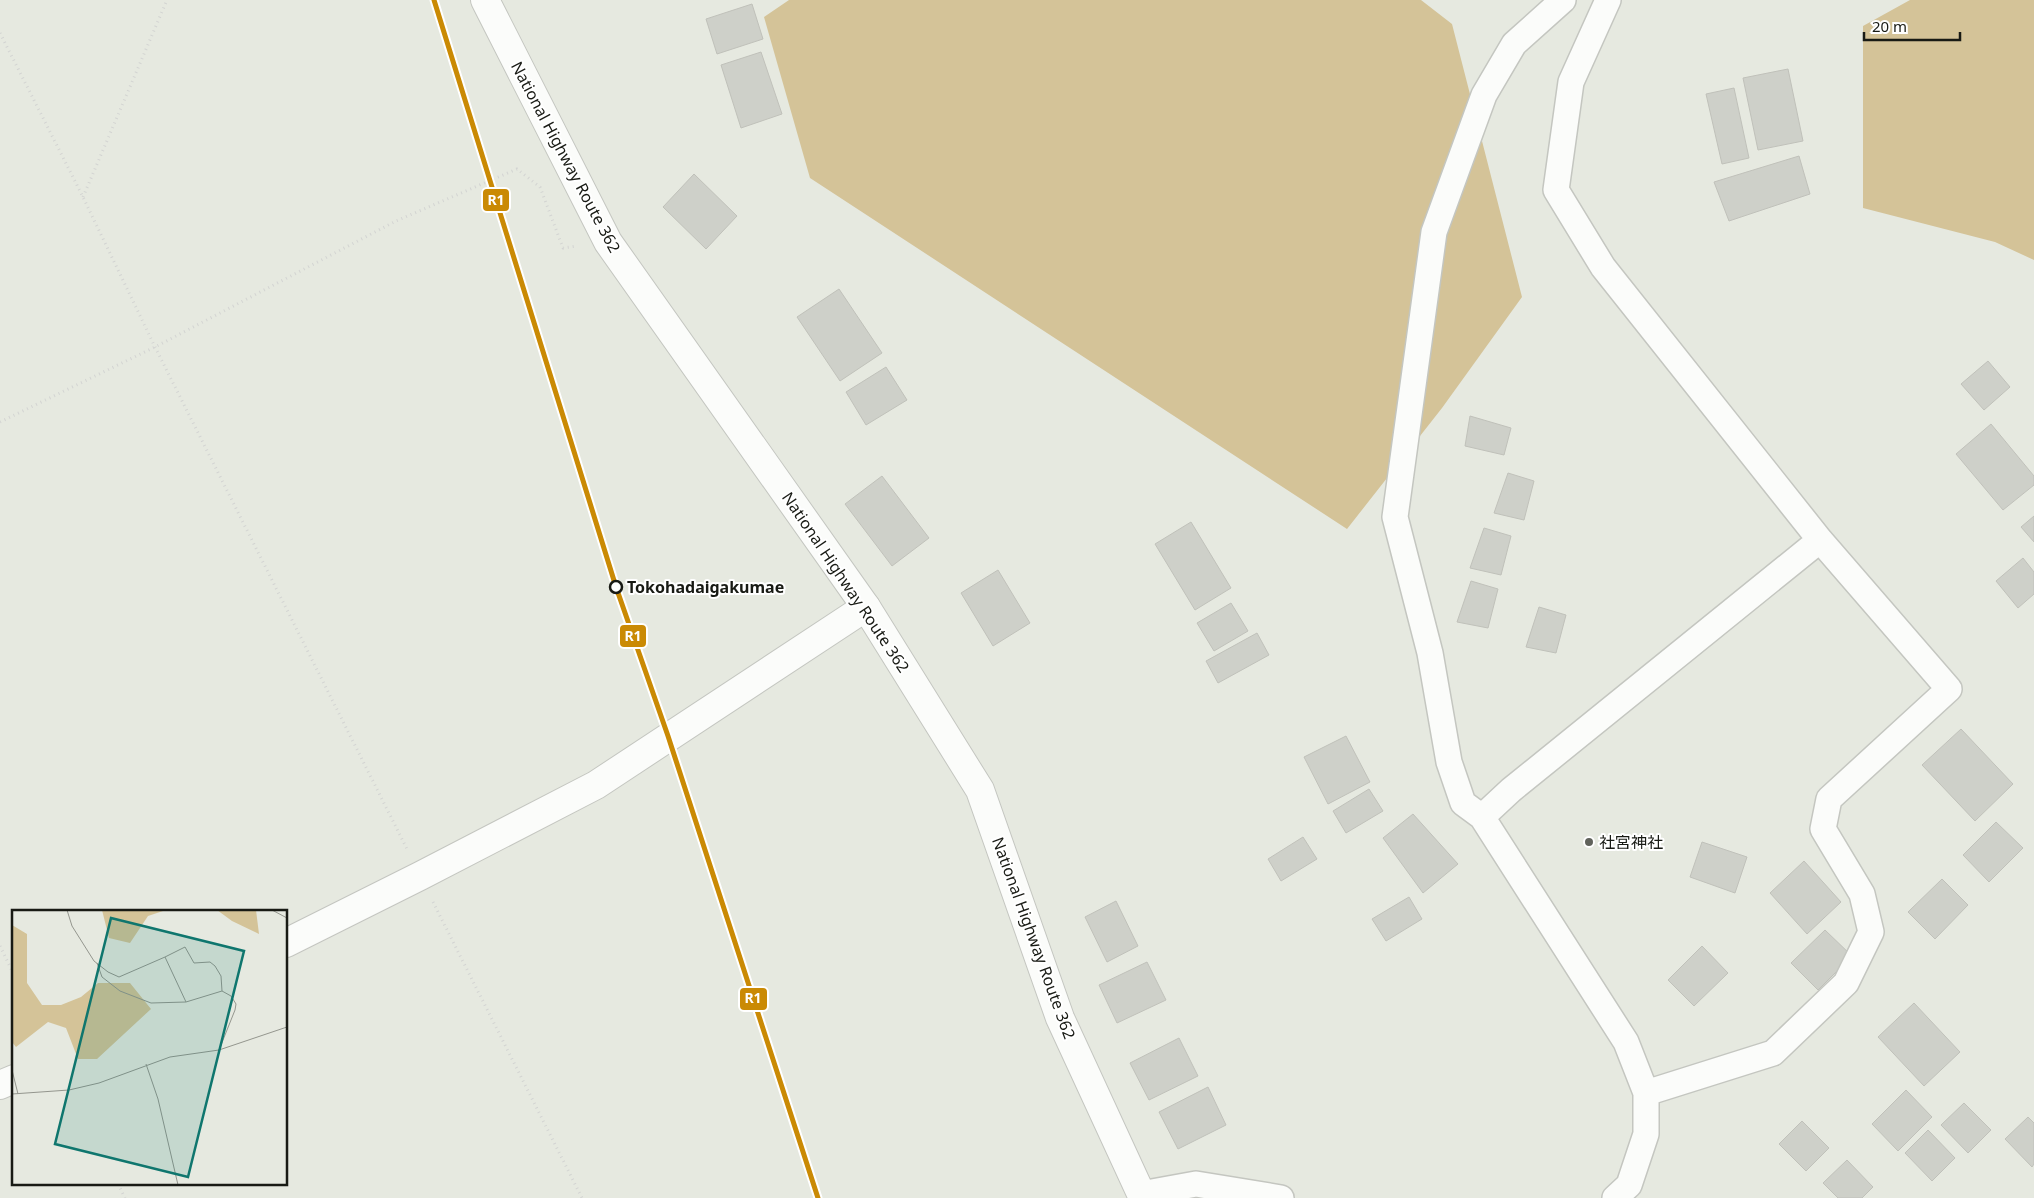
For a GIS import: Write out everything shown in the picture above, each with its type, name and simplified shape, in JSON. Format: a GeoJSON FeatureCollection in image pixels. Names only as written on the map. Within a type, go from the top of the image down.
{"type":"FeatureCollection","features":[{"type":"Feature","properties":{"kind":"main road","name":"National Highway Route 362"},"geometry":{"type":"LineString","coordinates":[[485,0],[608,242],[866,607],[980,790],[1060,1018],[1142,1196]]}},
{"type":"Feature","properties":{"kind":"main road"},"geometry":{"type":"LineString","coordinates":[[288,942],[596,785],[866,607]]}},
{"type":"Feature","properties":{"kind":"main road"},"geometry":{"type":"LineString","coordinates":[[0,1086],[12,1079]]}},
{"type":"Feature","properties":{"kind":"street"},"geometry":{"type":"LineString","coordinates":[[1563,0],[1514,44],[1484,95],[1434,232],[1395,517],[1430,652],[1449,762],[1463,803],[1482,817],[1626,1042],[1646,1093],[1646,1134],[1628,1185],[1615,1198]]}},
{"type":"Feature","properties":{"kind":"street"},"geometry":{"type":"LineString","coordinates":[[1608,0],[1571,82],[1556,190],[1602,268],[1820,540],[1949,689],[1829,799],[1823,829],[1862,894],[1871,932],[1846,983],[1773,1053],[1646,1093]]}},
{"type":"Feature","properties":{"kind":"street"},"geometry":{"type":"LineString","coordinates":[[1482,817],[1511,790],[1820,540]]}},
{"type":"Feature","properties":{"kind":"street"},"geometry":{"type":"LineString","coordinates":[[1142,1196],[1196,1184],[1281,1198]]}},
{"type":"Feature","properties":{"kind":"path"},"geometry":{"type":"LineString","coordinates":[[83,196],[167,0]]}},
{"type":"Feature","properties":{"kind":"path"},"geometry":{"type":"LineString","coordinates":[[0,34],[83,196],[155,347],[582,1198]]}},
{"type":"Feature","properties":{"kind":"path"},"geometry":{"type":"LineString","coordinates":[[0,422],[155,347],[396,221],[517,169],[540,187],[563,248],[608,242]]}},
{"type":"Feature","properties":{"kind":"path"},"geometry":{"type":"LineString","coordinates":[[0,946],[12,971]]}},
{"type":"Feature","properties":{"kind":"path"},"geometry":{"type":"LineString","coordinates":[[119,1186],[125,1198]]}},
{"type":"Feature","properties":{"kind":"shaded area"},"geometry":{"type":"Polygon","coordinates":[[[789,0],[1421,0],[1452,24],[1522,297],[1442,408],[1347,529],[810,178],[764,17],[789,0]]]}},
{"type":"Feature","properties":{"kind":"shaded area"},"geometry":{"type":"Polygon","coordinates":[[[1910,0],[2034,0],[2034,260],[1995,242],[1863,208],[1863,26],[1910,0]]]}},
{"type":"Feature","properties":{"kind":"building"},"geometry":{"type":"Polygon","coordinates":[[[752,4],[763,39],[717,54],[706,19],[752,4]]]}},
{"type":"Feature","properties":{"kind":"building"},"geometry":{"type":"Polygon","coordinates":[[[761,52],[782,114],[741,128],[721,65],[761,52]]]}},
{"type":"Feature","properties":{"kind":"building"},"geometry":{"type":"Polygon","coordinates":[[[1788,69],[1803,141],[1758,150],[1743,78],[1788,69]]]}},
{"type":"Feature","properties":{"kind":"building"},"geometry":{"type":"Polygon","coordinates":[[[1734,88],[1749,158],[1722,164],[1706,94],[1734,88]]]}},
{"type":"Feature","properties":{"kind":"building"},"geometry":{"type":"Polygon","coordinates":[[[1799,156],[1810,194],[1729,221],[1714,182],[1799,156]]]}},
{"type":"Feature","properties":{"kind":"building"},"geometry":{"type":"Polygon","coordinates":[[[694,174],[737,216],[706,249],[663,207],[694,174]]]}},
{"type":"Feature","properties":{"kind":"building"},"geometry":{"type":"Polygon","coordinates":[[[839,289],[882,353],[840,381],[797,317],[839,289]]]}},
{"type":"Feature","properties":{"kind":"building"},"geometry":{"type":"Polygon","coordinates":[[[1988,361],[2010,387],[1984,410],[1961,384],[1988,361]]]}},
{"type":"Feature","properties":{"kind":"building"},"geometry":{"type":"Polygon","coordinates":[[[886,367],[907,400],[866,425],[846,392],[886,367]]]}},
{"type":"Feature","properties":{"kind":"building"},"geometry":{"type":"Polygon","coordinates":[[[1470,416],[1511,428],[1504,455],[1465,446],[1470,416]]]}},
{"type":"Feature","properties":{"kind":"building"},"geometry":{"type":"Polygon","coordinates":[[[1991,424],[2034,476],[2034,485],[2003,510],[1956,454],[1991,424]]]}},
{"type":"Feature","properties":{"kind":"building"},"geometry":{"type":"Polygon","coordinates":[[[1508,473],[1534,481],[1524,520],[1494,513],[1508,473]]]}},
{"type":"Feature","properties":{"kind":"building"},"geometry":{"type":"Polygon","coordinates":[[[882,476],[929,538],[892,566],[845,504],[882,476]]]}},
{"type":"Feature","properties":{"kind":"building"},"geometry":{"type":"Polygon","coordinates":[[[2034,516],[2034,542],[2021,527],[2034,516]]]}},
{"type":"Feature","properties":{"kind":"building"},"geometry":{"type":"Polygon","coordinates":[[[1191,522],[1231,588],[1195,610],[1155,544],[1191,522]]]}},
{"type":"Feature","properties":{"kind":"building"},"geometry":{"type":"Polygon","coordinates":[[[1484,528],[1511,536],[1501,575],[1470,568],[1484,528]]]}},
{"type":"Feature","properties":{"kind":"building"},"geometry":{"type":"Polygon","coordinates":[[[2023,558],[2034,572],[2034,594],[2018,608],[1996,581],[2023,558]]]}},
{"type":"Feature","properties":{"kind":"building"},"geometry":{"type":"Polygon","coordinates":[[[998,570],[1030,623],[993,646],[961,593],[998,570]]]}},
{"type":"Feature","properties":{"kind":"building"},"geometry":{"type":"Polygon","coordinates":[[[1471,581],[1498,589],[1488,628],[1457,622],[1471,581]]]}},
{"type":"Feature","properties":{"kind":"building"},"geometry":{"type":"Polygon","coordinates":[[[1231,603],[1248,631],[1214,651],[1197,623],[1231,603]]]}},
{"type":"Feature","properties":{"kind":"building"},"geometry":{"type":"Polygon","coordinates":[[[1539,607],[1566,615],[1556,653],[1526,647],[1539,607]]]}},
{"type":"Feature","properties":{"kind":"building"},"geometry":{"type":"Polygon","coordinates":[[[1257,633],[1269,655],[1218,683],[1206,661],[1257,633]]]}},
{"type":"Feature","properties":{"kind":"building"},"geometry":{"type":"Polygon","coordinates":[[[1961,729],[2013,784],[1975,821],[1922,765],[1961,729]]]}},
{"type":"Feature","properties":{"kind":"building"},"geometry":{"type":"Polygon","coordinates":[[[1346,736],[1370,782],[1328,804],[1304,757],[1346,736]]]}},
{"type":"Feature","properties":{"kind":"building"},"geometry":{"type":"Polygon","coordinates":[[[1369,789],[1383,811],[1346,833],[1333,811],[1369,789]]]}},
{"type":"Feature","properties":{"kind":"building"},"geometry":{"type":"Polygon","coordinates":[[[1413,814],[1458,864],[1423,893],[1383,838],[1413,814]]]}},
{"type":"Feature","properties":{"kind":"building"},"geometry":{"type":"Polygon","coordinates":[[[1996,822],[2023,848],[1989,882],[1963,855],[1996,822]]]}},
{"type":"Feature","properties":{"kind":"building"},"geometry":{"type":"Polygon","coordinates":[[[1303,837],[1317,859],[1281,881],[1268,859],[1303,837]]]}},
{"type":"Feature","properties":{"kind":"building"},"geometry":{"type":"Polygon","coordinates":[[[1702,842],[1747,857],[1735,893],[1690,877],[1702,842]]]}},
{"type":"Feature","properties":{"kind":"building"},"geometry":{"type":"Polygon","coordinates":[[[1804,861],[1841,902],[1807,934],[1770,893],[1804,861]]]}},
{"type":"Feature","properties":{"kind":"building"},"geometry":{"type":"Polygon","coordinates":[[[1942,879],[1968,905],[1935,939],[1908,912],[1942,879]]]}},
{"type":"Feature","properties":{"kind":"building"},"geometry":{"type":"Polygon","coordinates":[[[1409,897],[1422,919],[1386,941],[1372,919],[1409,897]]]}},
{"type":"Feature","properties":{"kind":"building"},"geometry":{"type":"Polygon","coordinates":[[[1116,901],[1138,946],[1107,962],[1085,917],[1116,901]]]}},
{"type":"Feature","properties":{"kind":"building"},"geometry":{"type":"Polygon","coordinates":[[[1825,930],[1852,956],[1818,990],[1791,963],[1825,930]]]}},
{"type":"Feature","properties":{"kind":"building"},"geometry":{"type":"Polygon","coordinates":[[[1702,946],[1728,973],[1694,1006],[1668,980],[1702,946]]]}},
{"type":"Feature","properties":{"kind":"building"},"geometry":{"type":"Polygon","coordinates":[[[1147,962],[1166,1000],[1117,1023],[1099,985],[1147,962]]]}},
{"type":"Feature","properties":{"kind":"building"},"geometry":{"type":"Polygon","coordinates":[[[1914,1003],[1960,1052],[1924,1086],[1878,1037],[1914,1003]]]}},
{"type":"Feature","properties":{"kind":"building"},"geometry":{"type":"Polygon","coordinates":[[[1179,1038],[1198,1076],[1149,1100],[1130,1063],[1179,1038]]]}},
{"type":"Feature","properties":{"kind":"building"},"geometry":{"type":"Polygon","coordinates":[[[1208,1087],[1226,1125],[1178,1149],[1159,1112],[1208,1087]]]}},
{"type":"Feature","properties":{"kind":"building"},"geometry":{"type":"Polygon","coordinates":[[[1906,1090],[1932,1117],[1898,1151],[1872,1124],[1906,1090]]]}},
{"type":"Feature","properties":{"kind":"building"},"geometry":{"type":"Polygon","coordinates":[[[1964,1103],[1991,1130],[1968,1153],[1941,1125],[1964,1103]]]}},
{"type":"Feature","properties":{"kind":"building"},"geometry":{"type":"Polygon","coordinates":[[[2028,1117],[2034,1123],[2034,1164],[2032,1167],[2005,1139],[2028,1117]]]}},
{"type":"Feature","properties":{"kind":"building"},"geometry":{"type":"Polygon","coordinates":[[[1802,1121],[1829,1148],[1806,1171],[1779,1144],[1802,1121]]]}},
{"type":"Feature","properties":{"kind":"building"},"geometry":{"type":"Polygon","coordinates":[[[1928,1130],[1955,1158],[1932,1181],[1905,1153],[1928,1130]]]}},
{"type":"Feature","properties":{"kind":"building"},"geometry":{"type":"Polygon","coordinates":[[[1847,1160],[1873,1187],[1862,1198],[1838,1198],[1823,1183],[1847,1160]]]}},
{"type":"Feature","properties":{"kind":"transit line","name":"R1"},"geometry":{"type":"LineString","coordinates":[[434,0],[616,587],[668,736],[818,1198]]}},
{"type":"Feature","properties":{"kind":"place","name":"Tokohadaigakumae"},"geometry":{"type":"Point","coordinates":[616,587]}},
{"type":"Feature","properties":{"kind":"place","name":"社宮神社"},"geometry":{"type":"Point","coordinates":[1589,842]}}]}
